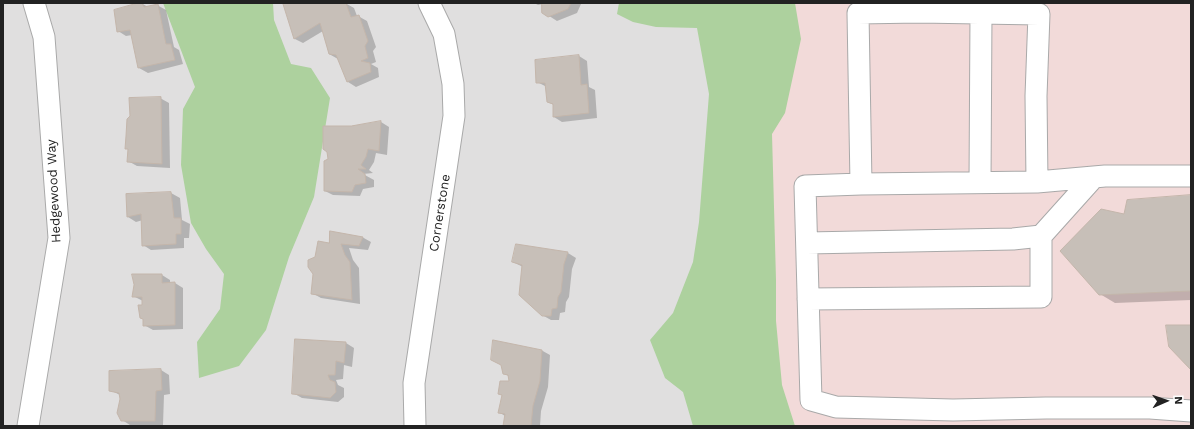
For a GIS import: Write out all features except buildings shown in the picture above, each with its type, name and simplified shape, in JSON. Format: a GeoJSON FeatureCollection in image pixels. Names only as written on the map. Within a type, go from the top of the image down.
{"type":"FeatureCollection","features":[{"type":"Feature","properties":{"kind":"street","name":"Hedgewood Way"},"geometry":{"type":"LineString","coordinates":[[28,426],[59,238],[44,37],[34,3]]}},
{"type":"Feature","properties":{"kind":"street","name":"Cornerstone"},"geometry":{"type":"LineString","coordinates":[[415,426],[414,383],[454,116],[453,84],[444,34],[429,3]]}},
{"type":"Feature","properties":{"kind":"street"},"geometry":{"type":"LineString","coordinates":[[861,184],[858,13],[919,12],[1039,14],[1036,96],[1037,182]]}},
{"type":"Feature","properties":{"kind":"street"},"geometry":{"type":"LineString","coordinates":[[980,182],[981,12]]}},
{"type":"Feature","properties":{"kind":"street"},"geometry":{"type":"LineString","coordinates":[[1191,176],[1094,177],[1037,182],[805,186],[812,400],[836,407],[954,410],[1150,408],[1191,411]]}},
{"type":"Feature","properties":{"kind":"street"},"geometry":{"type":"LineString","coordinates":[[807,243],[1013,240],[1041,236],[1094,177]]}},
{"type":"Feature","properties":{"kind":"street"},"geometry":{"type":"LineString","coordinates":[[808,299],[1041,297],[1041,236]]}},
{"type":"Feature","properties":{"kind":"shaded area"},"geometry":{"type":"Polygon","coordinates":[[[3,3],[756,3],[772,426],[3,426],[3,3]]]}},
{"type":"Feature","properties":{"kind":"shaded area"},"geometry":{"type":"Polygon","coordinates":[[[756,3],[1191,3],[1191,426],[772,426],[756,3]]]}},
{"type":"Feature","properties":{"kind":"green space"},"geometry":{"type":"Polygon","coordinates":[[[163,3],[273,3],[274,20],[291,64],[311,68],[330,98],[314,197],[289,257],[266,330],[239,366],[199,378],[197,342],[220,309],[224,274],[206,249],[191,223],[181,165],[183,109],[195,87],[163,3]]]}},
{"type":"Feature","properties":{"kind":"green space"},"geometry":{"type":"Polygon","coordinates":[[[619,3],[795,3],[801,39],[785,113],[772,134],[776,321],[782,385],[795,426],[693,426],[683,392],[665,378],[650,340],[673,313],[693,262],[699,222],[709,94],[697,28],[656,27],[633,22],[617,14],[619,3]]]}}]}
